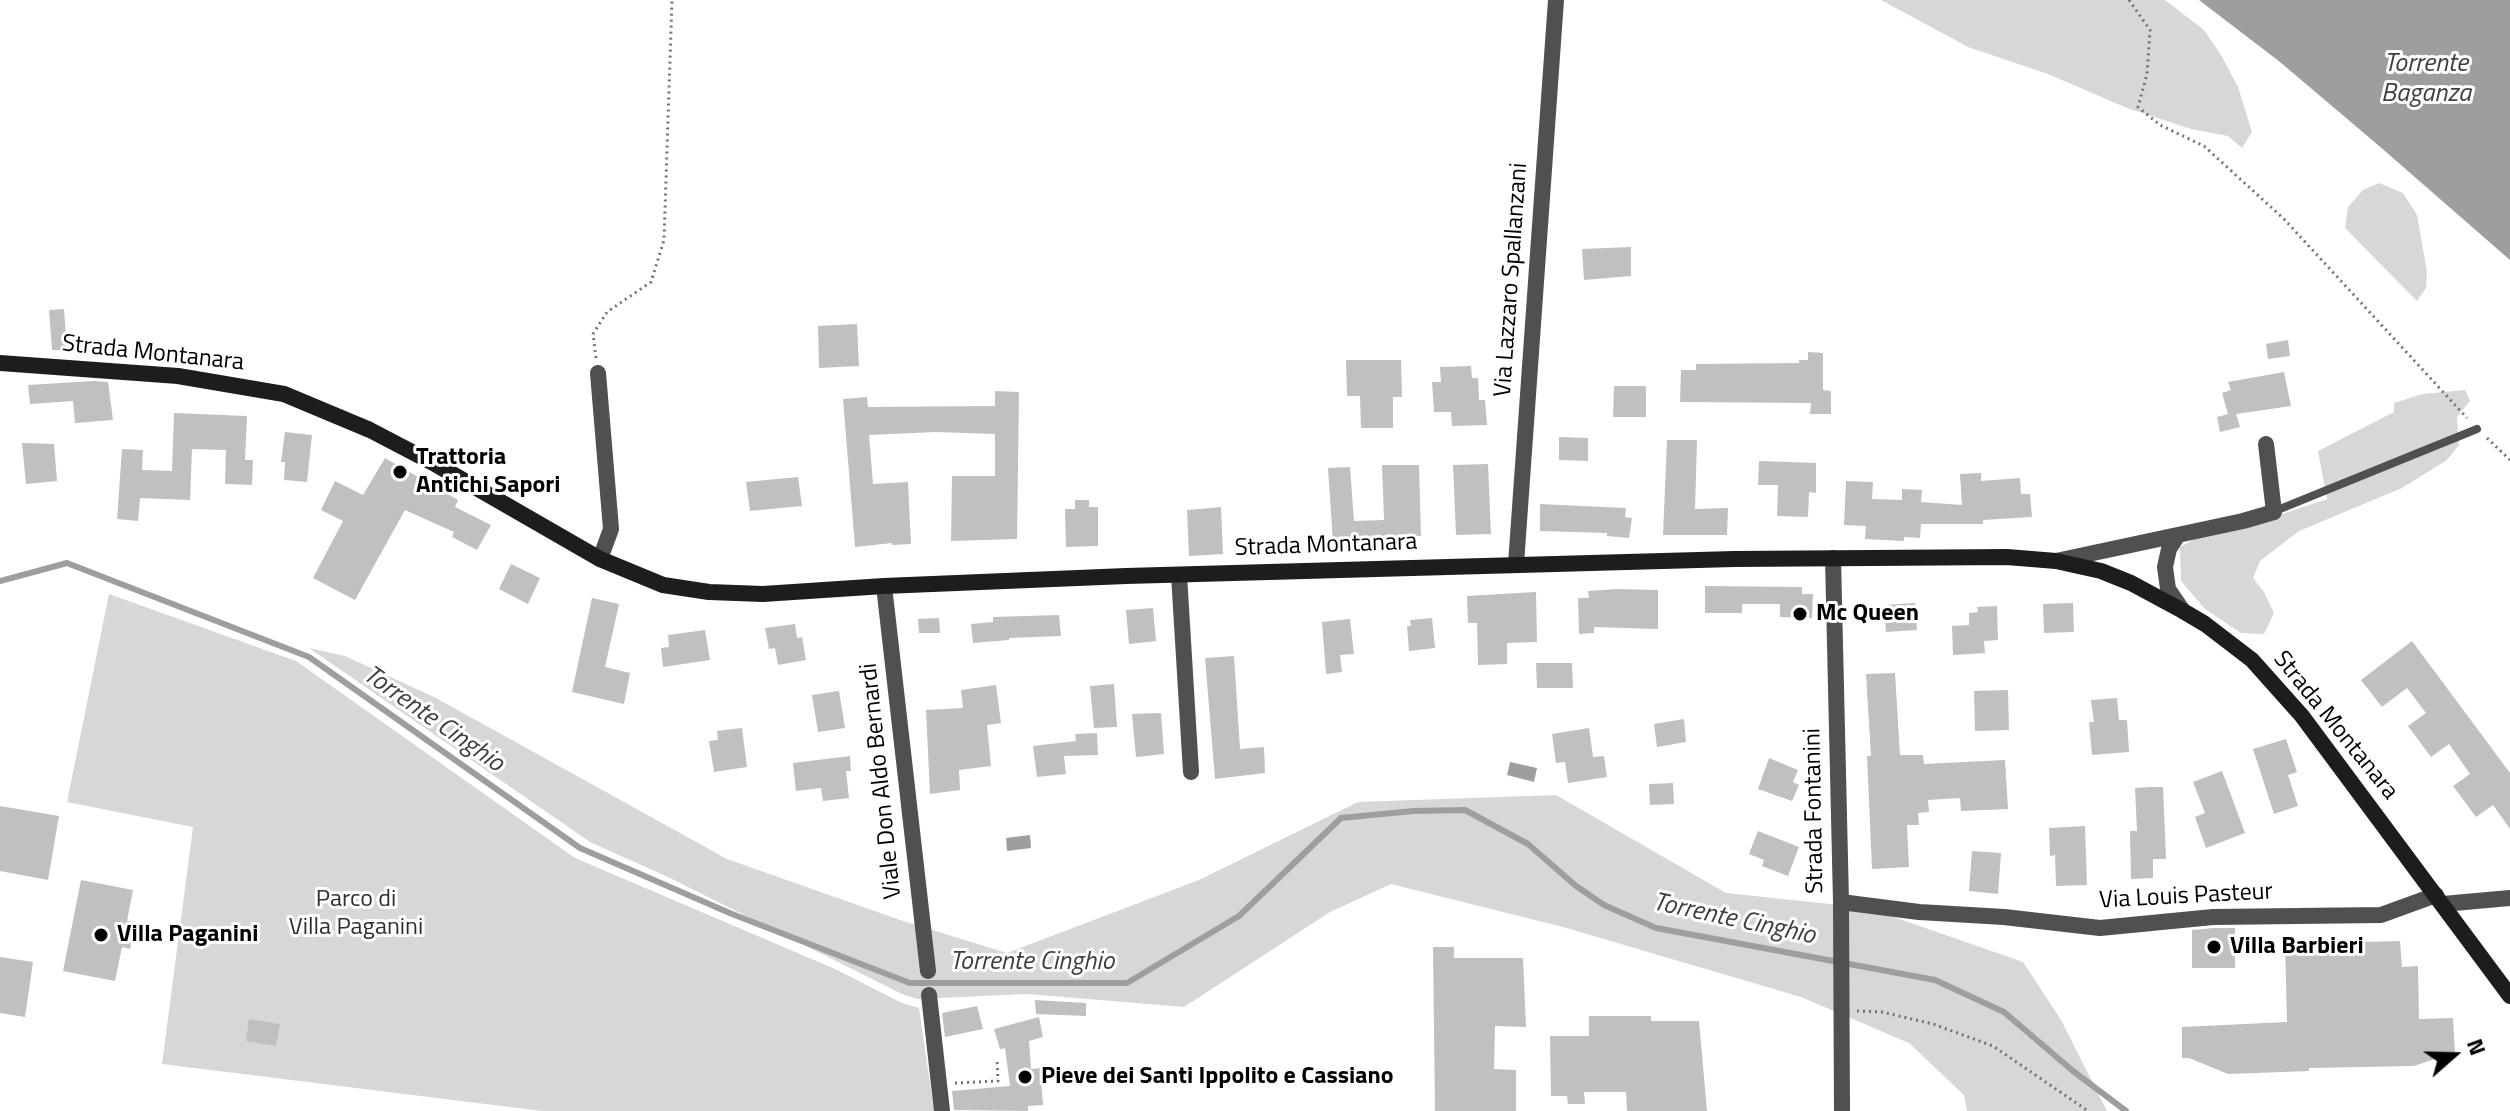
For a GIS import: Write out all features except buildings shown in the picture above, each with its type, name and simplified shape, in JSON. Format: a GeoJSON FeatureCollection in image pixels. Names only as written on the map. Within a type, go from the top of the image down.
{"type":"FeatureCollection","features":[{"type":"Feature","properties":{"kind":"main road","name":"Strada Montanara"},"geometry":{"type":"LineString","coordinates":[[0,363],[178,376],[284,394],[370,430],[600,559],[663,585],[709,592],[763,594],[884,586],[1179,575],[1833,558],[2007,557],[2056,561],[2101,571],[2183,611],[2252,660],[2302,716],[2510,996]]}},
{"type":"Feature","properties":{"kind":"street","name":"Via Lazzaro Spallanzani"},"geometry":{"type":"LineString","coordinates":[[1516,564],[1556,0]]}},
{"type":"Feature","properties":{"kind":"street"},"geometry":{"type":"LineString","coordinates":[[598,373],[611,529],[600,559]]}},
{"type":"Feature","properties":{"kind":"street"},"geometry":{"type":"LineString","coordinates":[[2056,561],[2274,512],[2266,444]]}},
{"type":"Feature","properties":{"kind":"street"},"geometry":{"type":"LineString","coordinates":[[2178,535],[2169,549],[2165,567],[2168,589],[2183,611]]}},
{"type":"Feature","properties":{"kind":"street","name":"Strada Fontanini"},"geometry":{"type":"LineString","coordinates":[[1833,558],[1840,938],[1845,1016],[1842,1111]]}},
{"type":"Feature","properties":{"kind":"street"},"geometry":{"type":"LineString","coordinates":[[1179,575],[1191,772]]}},
{"type":"Feature","properties":{"kind":"street","name":"Viale Don Aldo Bernardi"},"geometry":{"type":"LineString","coordinates":[[884,586],[928,971]]}},
{"type":"Feature","properties":{"kind":"street","name":"Via Louis Pasteur"},"geometry":{"type":"LineString","coordinates":[[1841,902],[2100,928],[2213,917],[2381,915],[2439,899],[2510,898]]}},
{"type":"Feature","properties":{"kind":"street"},"geometry":{"type":"LineString","coordinates":[[929,995],[942,1111]]}},
{"type":"Feature","properties":{"kind":"lane"},"geometry":{"type":"LineString","coordinates":[[2274,512],[2477,429]]}},
{"type":"Feature","properties":{"kind":"path"},"geometry":{"type":"LineString","coordinates":[[598,373],[593,334],[607,312],[651,282],[664,240],[672,0]]}},
{"type":"Feature","properties":{"kind":"path"},"geometry":{"type":"LineString","coordinates":[[2129,0],[2150,30],[2147,74],[2138,107],[2160,125],[2204,146],[2284,219],[2477,429],[2510,460]]}},
{"type":"Feature","properties":{"kind":"path"},"geometry":{"type":"LineString","coordinates":[[1845,1016],[1882,1012],[1933,1024],[1993,1046],[2088,1111]]}},
{"type":"Feature","properties":{"kind":"path"},"geometry":{"type":"LineString","coordinates":[[939,1084],[998,1081],[997,1059]]}},
{"type":"Feature","properties":{"kind":"green space"},"geometry":{"type":"Polygon","coordinates":[[[1881,0],[2165,0],[2204,30],[2221,55],[2238,87],[2252,132],[2242,148],[2228,136],[2191,129],[2127,108],[2048,74],[1968,47],[1881,0]]]}},
{"type":"Feature","properties":{"kind":"green space"},"geometry":{"type":"Polygon","coordinates":[[[2379,183],[2403,193],[2417,215],[2427,272],[2426,288],[2417,301],[2345,228],[2348,207],[2363,190],[2379,183]]]}},
{"type":"Feature","properties":{"kind":"green space"},"geometry":{"type":"Polygon","coordinates":[[[2465,390],[2470,401],[2457,417],[2459,445],[2447,460],[2402,488],[2299,531],[2260,561],[2253,578],[2274,613],[2264,634],[2241,633],[2205,609],[2181,581],[2180,547],[2198,537],[2238,529],[2327,499],[2318,451],[2394,412],[2394,403],[2423,394],[2465,390]]]}},
{"type":"Feature","properties":{"kind":"green space","name":"Parco di Villa Paganini"},"geometry":{"type":"Polygon","coordinates":[[[109,594],[296,661],[575,858],[919,1008],[934,1111],[542,1111],[162,1064],[193,827],[67,802],[109,594]]]}},
{"type":"Feature","properties":{"kind":"green space"},"geometry":{"type":"Polygon","coordinates":[[[309,648],[345,656],[436,698],[727,859],[903,921],[1007,953],[1199,880],[1358,802],[1556,795],[1726,893],[1868,908],[2023,962],[2061,1020],[2107,1111],[1967,1111],[1964,1095],[1909,1043],[1801,997],[1563,927],[1391,884],[1330,912],[1184,1007],[1027,994],[917,999],[590,842],[309,648]]]}},
{"type":"Feature","properties":{"kind":"water","name":"Torrente Baganza"},"geometry":{"type":"Polygon","coordinates":[[[2199,0],[2510,0],[2510,260],[2280,62],[2199,0]]]}},
{"type":"Feature","properties":{"kind":"water"},"geometry":{"type":"Polygon","coordinates":[[[1510,762],[1537,768],[1534,782],[1507,775],[1510,762]]]}},
{"type":"Feature","properties":{"kind":"water"},"geometry":{"type":"Polygon","coordinates":[[[1030,835],[1031,848],[1007,851],[1006,838],[1030,835]]]}},
{"type":"Feature","properties":{"kind":"waterway","name":"Torrente Cinghio"},"geometry":{"type":"LineString","coordinates":[[0,581],[67,563],[309,657],[580,848],[732,914],[910,983],[1127,983],[1239,916],[1341,818],[1465,810],[1528,844],[1576,886],[1604,905],[1656,928],[1935,980],[2004,1012],[2126,1111]]}},
{"type":"Feature","properties":{"kind":"place","name":"Trattoria Antichi Sapori"},"geometry":{"type":"Point","coordinates":[400,472]}},
{"type":"Feature","properties":{"kind":"place","name":"Mc Queen"},"geometry":{"type":"Point","coordinates":[1800,614]}},
{"type":"Feature","properties":{"kind":"place","name":"Villa Paganini"},"geometry":{"type":"Point","coordinates":[101,935]}},
{"type":"Feature","properties":{"kind":"place","name":"Villa Barbieri"},"geometry":{"type":"Point","coordinates":[2214,947]}},
{"type":"Feature","properties":{"kind":"place","name":"Pieve dei Santi Ippolito e Cassiano"},"geometry":{"type":"Point","coordinates":[1025,1077]}}]}
